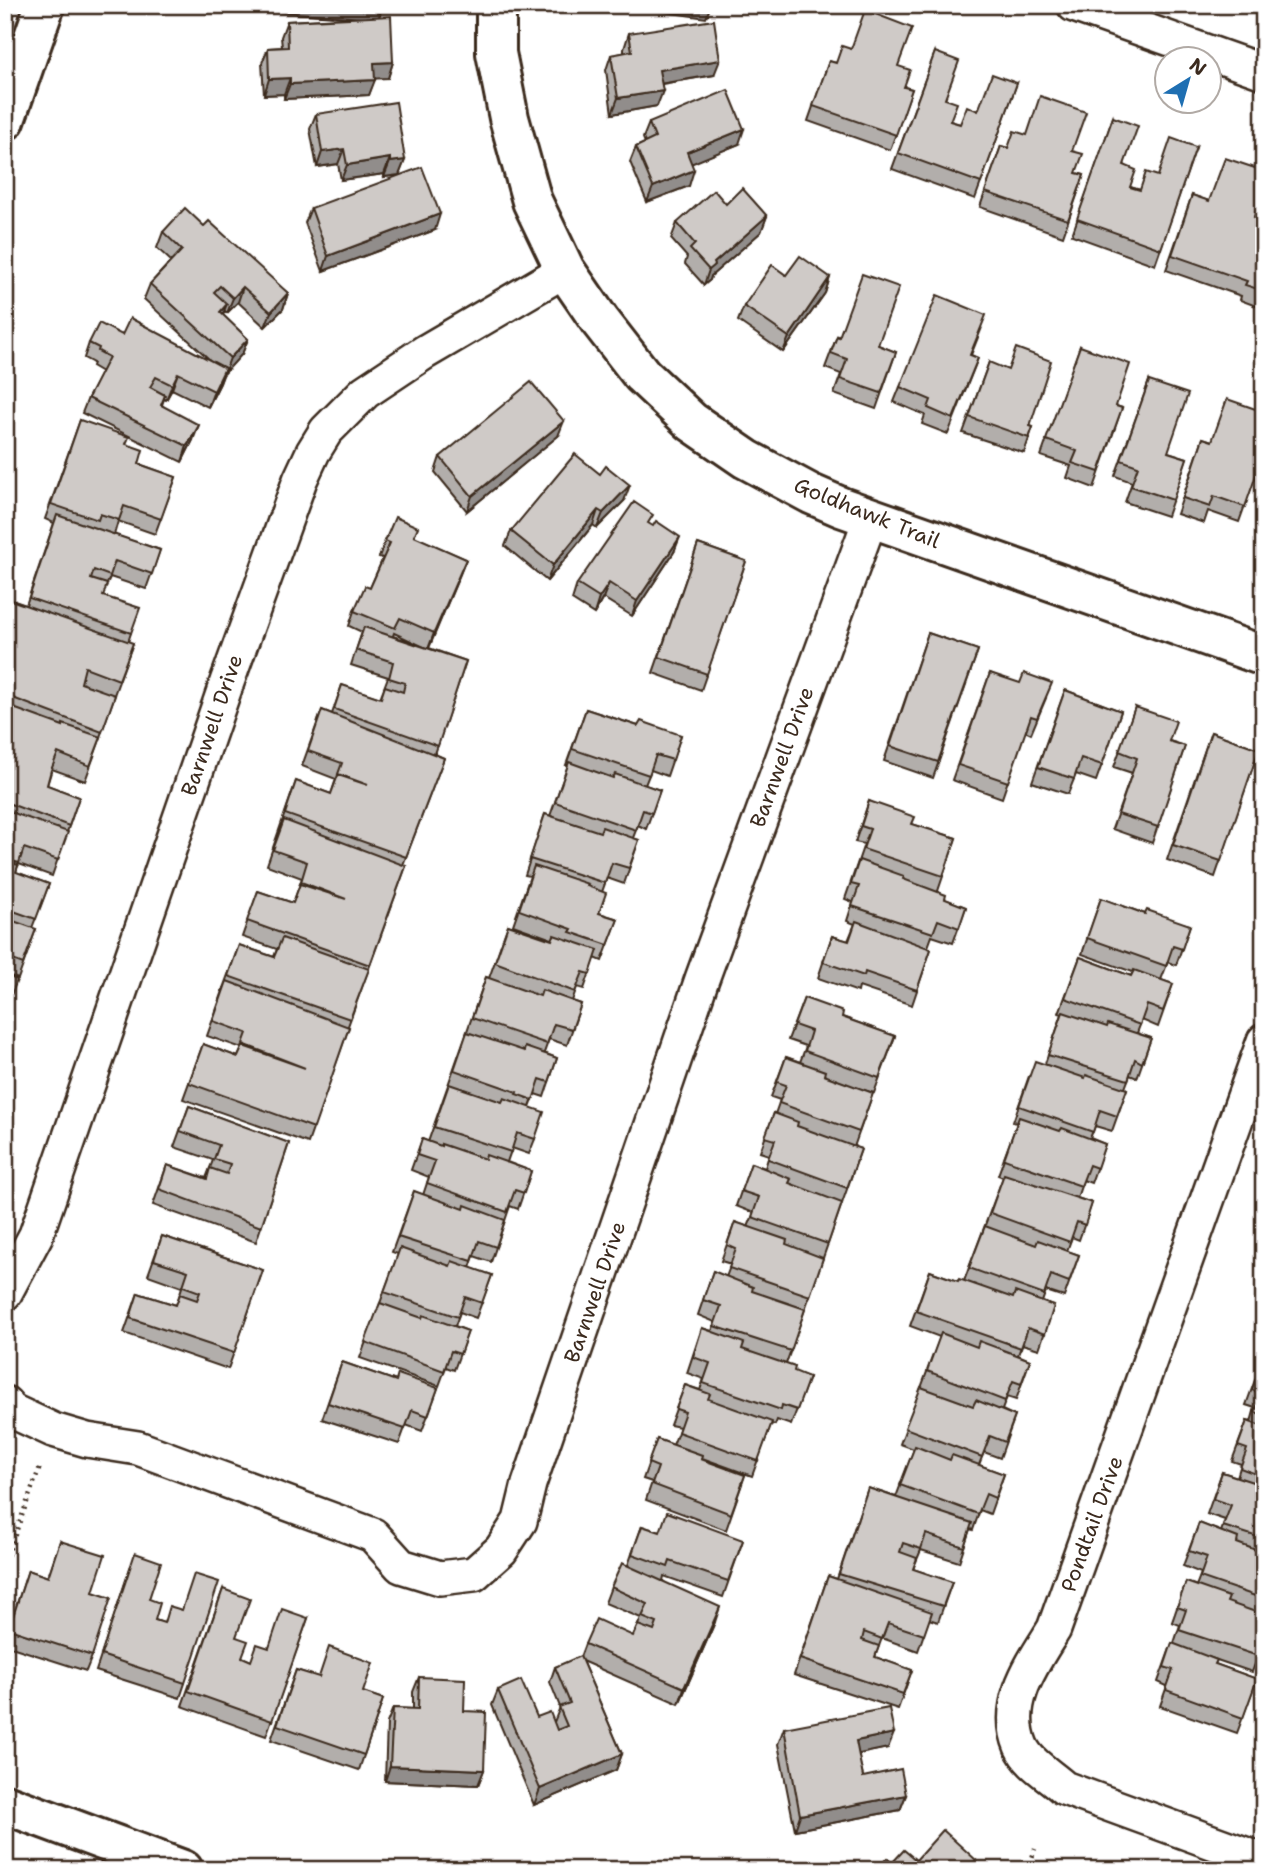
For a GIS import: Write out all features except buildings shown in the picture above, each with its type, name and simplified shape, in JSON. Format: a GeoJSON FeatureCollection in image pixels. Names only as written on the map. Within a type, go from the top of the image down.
{"type":"FeatureCollection","features":[{"type":"Feature","properties":{"kind":"street"},"geometry":{"type":"LineString","coordinates":[[5,120],[45,5]]}},
{"type":"Feature","properties":{"kind":"street","name":"Goldhawk Trail"},"geometry":{"type":"LineString","coordinates":[[496,5],[496,53],[509,118],[532,201],[565,270],[600,321],[642,374],[692,422],[746,459],[841,507],[1264,656]]}},
{"type":"Feature","properties":{"kind":"street"},"geometry":{"type":"LineString","coordinates":[[1074,5],[1264,72]]}},
{"type":"Feature","properties":{"kind":"street","name":"Barnwell Drive"},"geometry":{"type":"LineString","coordinates":[[5,1293],[36,1235],[227,682],[300,480],[313,452],[341,415],[374,385],[565,270]]}},
{"type":"Feature","properties":{"kind":"street","name":"Barnwell Drive"},"geometry":{"type":"LineString","coordinates":[[5,1403],[12,1411],[53,1430],[87,1440],[138,1448],[373,1535],[401,1566],[440,1578],[474,1574],[501,1550],[520,1521],[529,1485],[702,979],[871,517]]}},
{"type":"Feature","properties":{"kind":"street","name":"Pondtail Drive"},"geometry":{"type":"LineString","coordinates":[[1264,1041],[1054,1629],[1024,1678],[1014,1717],[1021,1747],[1040,1769],[1064,1788],[1264,1861]]}},
{"type":"Feature","properties":{"kind":"street"},"geometry":{"type":"LineString","coordinates":[[5,1804],[183,1870]]}},
{"type":"Feature","properties":{"kind":"path"},"geometry":{"type":"LineString","coordinates":[[5,1562],[53,1430]]}},
{"type":"Feature","properties":{"kind":"path"},"geometry":{"type":"LineString","coordinates":[[1028,1870],[1035,1849]]}}]}
